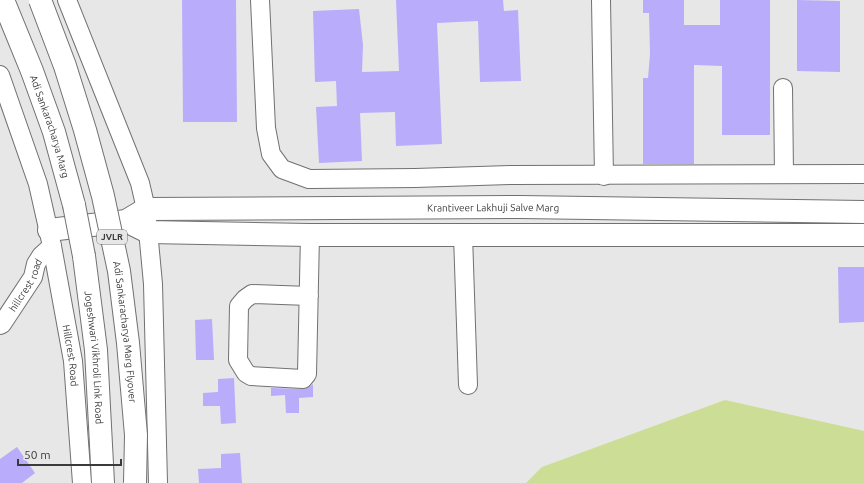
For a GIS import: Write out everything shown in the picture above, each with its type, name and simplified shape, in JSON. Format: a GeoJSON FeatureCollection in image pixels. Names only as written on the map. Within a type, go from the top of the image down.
{"type":"FeatureCollection","features":[{"type":"Feature","properties":{"kind":"main road","name":"Adi Sankaracharya Marg"},"geometry":{"type":"LineString","coordinates":[[3,0],[32,71],[54,132],[74,205],[84,256]]}},
{"type":"Feature","properties":{"kind":"main road","name":"Adi Sankaracharya Marg Flyover"},"geometry":{"type":"LineString","coordinates":[[40,0],[65,66],[85,130],[103,196],[117,264],[128,342],[136,435],[136,483]]}},
{"type":"Feature","properties":{"kind":"main road","name":"Krantiveer Lakhuji Salve Marg"},"geometry":{"type":"LineString","coordinates":[[146,208],[520,207],[864,212]]}},
{"type":"Feature","properties":{"kind":"main road"},"geometry":{"type":"LineString","coordinates":[[51,238],[126,221],[146,208]]}},
{"type":"Feature","properties":{"kind":"main road"},"geometry":{"type":"LineString","coordinates":[[126,221],[148,232],[310,235],[864,235]]}},
{"type":"Feature","properties":{"kind":"main road","name":"Jogeshwari Vikhroli Link Road"},"geometry":{"type":"LineString","coordinates":[[84,256],[96,350],[104,483]]}},
{"type":"Feature","properties":{"kind":"street"},"geometry":{"type":"LineString","coordinates":[[67,0],[140,183],[146,208],[153,284],[158,483]]}},
{"type":"Feature","properties":{"kind":"street"},"geometry":{"type":"LineString","coordinates":[[260,0],[266,128],[271,154],[282,169],[309,179],[511,175],[604,176],[864,174]]}},
{"type":"Feature","properties":{"kind":"street"},"geometry":{"type":"LineString","coordinates":[[601,0],[604,176]]}},
{"type":"Feature","properties":{"kind":"street","name":"Hillcrest Road"},"geometry":{"type":"LineString","coordinates":[[0,75],[38,184],[51,238],[73,361],[82,483]]}},
{"type":"Feature","properties":{"kind":"street"},"geometry":{"type":"LineString","coordinates":[[783,88],[784,174]]}},
{"type":"Feature","properties":{"kind":"street"},"geometry":{"type":"LineString","coordinates":[[309,296],[252,294],[239,306],[238,360],[246,373],[251,376],[259,377],[303,379],[307,376],[309,296],[310,235]]}},
{"type":"Feature","properties":{"kind":"street"},"geometry":{"type":"LineString","coordinates":[[463,235],[468,385]]}},
{"type":"Feature","properties":{"kind":"street","name":"hillcrest road"},"geometry":{"type":"LineString","coordinates":[[0,325],[33,277],[36,264],[51,238]]}},
{"type":"Feature","properties":{"kind":"green space"},"geometry":{"type":"Polygon","coordinates":[[[725,400],[864,431],[864,483],[526,483],[542,467],[725,400]]]}},
{"type":"Feature","properties":{"kind":"building"},"geometry":{"type":"Polygon","coordinates":[[[182,0],[236,0],[237,122],[183,122],[182,0]]]}},
{"type":"Feature","properties":{"kind":"building"},"geometry":{"type":"Polygon","coordinates":[[[396,0],[503,0],[504,11],[518,10],[521,81],[480,82],[478,21],[437,23],[442,144],[396,146],[395,112],[360,113],[362,161],[319,163],[316,107],[337,106],[336,81],[315,82],[313,11],[359,9],[363,45],[362,72],[399,71],[396,0]]]}},
{"type":"Feature","properties":{"kind":"building"},"geometry":{"type":"Polygon","coordinates":[[[643,0],[684,0],[684,25],[720,25],[720,0],[770,0],[770,135],[722,135],[722,66],[694,65],[694,164],[643,164],[643,78],[648,78],[650,54],[649,13],[643,13],[643,0]]]}},
{"type":"Feature","properties":{"kind":"building"},"geometry":{"type":"Polygon","coordinates":[[[797,0],[840,1],[840,72],[797,71],[797,0]]]}},
{"type":"Feature","properties":{"kind":"building"},"geometry":{"type":"Polygon","coordinates":[[[838,267],[864,267],[864,322],[839,323],[838,267]]]}},
{"type":"Feature","properties":{"kind":"building"},"geometry":{"type":"Polygon","coordinates":[[[212,319],[214,360],[196,360],[195,320],[212,319]]]}},
{"type":"Feature","properties":{"kind":"building"},"geometry":{"type":"Polygon","coordinates":[[[234,378],[236,423],[221,424],[220,406],[203,406],[203,393],[218,392],[218,379],[234,378]]]}},
{"type":"Feature","properties":{"kind":"building"},"geometry":{"type":"Polygon","coordinates":[[[313,384],[313,397],[299,398],[299,413],[286,413],[285,395],[271,396],[271,388],[303,389],[308,388],[313,384]]]}},
{"type":"Feature","properties":{"kind":"building"},"geometry":{"type":"Polygon","coordinates":[[[17,447],[35,473],[22,483],[0,483],[0,459],[17,447]]]}},
{"type":"Feature","properties":{"kind":"building"},"geometry":{"type":"Polygon","coordinates":[[[240,453],[242,483],[199,483],[198,469],[221,468],[221,454],[240,453]]]}}]}
